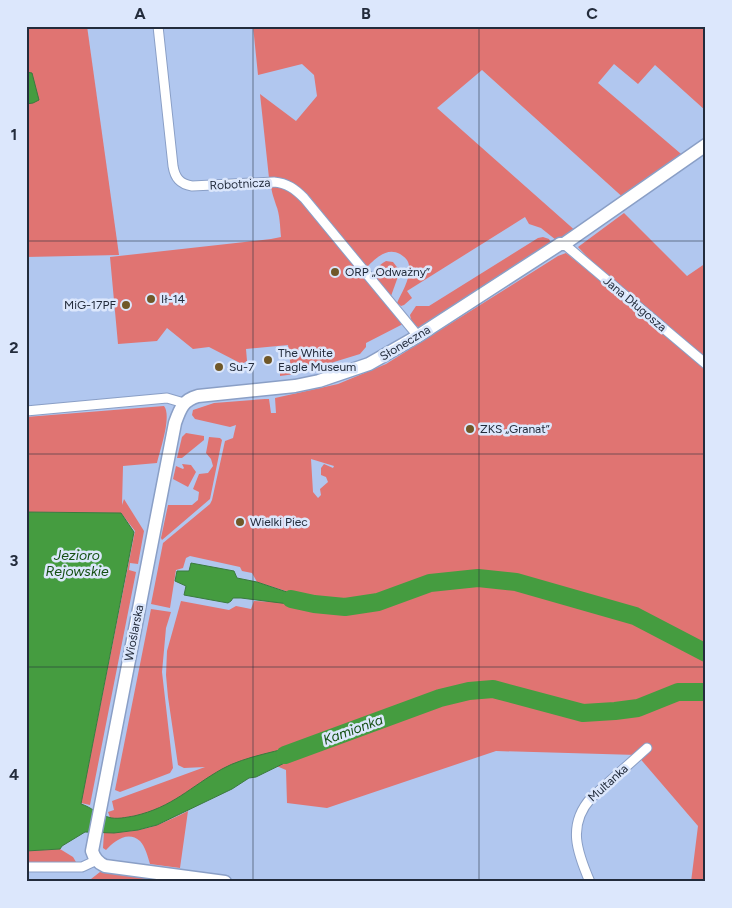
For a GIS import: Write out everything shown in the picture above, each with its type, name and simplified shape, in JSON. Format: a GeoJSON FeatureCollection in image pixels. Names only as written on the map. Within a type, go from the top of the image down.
{"type":"FeatureCollection","features":[{"type":"Feature","properties":{"kind":"street","name":"Robotnicza"},"geometry":{"type":"LineString","coordinates":[[158,26],[172,166],[177,178],[184,184],[192,186],[275,182],[292,187],[304,198],[418,336]]}},
{"type":"Feature","properties":{"kind":"street","name":"Słoneczna"},"geometry":{"type":"LineString","coordinates":[[26,411],[168,398],[184,403],[198,396],[295,386],[319,381],[369,364],[418,336],[560,244],[564,244],[706,145]]}},
{"type":"Feature","properties":{"kind":"street","name":"Jana Długosza"},"geometry":{"type":"LineString","coordinates":[[564,244],[706,364]]}},
{"type":"Feature","properties":{"kind":"street","name":"Wioślarska"},"geometry":{"type":"LineString","coordinates":[[98,861],[92,852],[93,841],[175,423],[184,403]]}},
{"type":"Feature","properties":{"kind":"street","name":"Multanka"},"geometry":{"type":"LineString","coordinates":[[590,882],[583,866],[576,840],[575,831],[581,813],[585,804],[591,798],[648,748]]}},
{"type":"Feature","properties":{"kind":"street"},"geometry":{"type":"LineString","coordinates":[[26,867],[82,867],[98,861],[106,866],[225,882]]}},
{"type":"Feature","properties":{"kind":"shaded area"},"geometry":{"type":"Polygon","coordinates":[[[26,26],[87,26],[119,255],[26,257],[26,26]]]}},
{"type":"Feature","properties":{"kind":"shaded area"},"geometry":{"type":"Polygon","coordinates":[[[253,26],[706,26],[706,111],[655,65],[638,84],[614,64],[598,83],[687,159],[627,201],[482,70],[437,108],[578,233],[556,240],[541,228],[529,224],[525,217],[407,291],[412,298],[401,306],[397,303],[409,275],[408,262],[405,258],[395,252],[386,253],[378,257],[367,267],[309,196],[296,185],[279,178],[269,178],[260,94],[296,121],[317,96],[314,75],[302,64],[258,75],[253,26]]]}},
{"type":"Feature","properties":{"kind":"shaded area"},"geometry":{"type":"Polygon","coordinates":[[[271,186],[284,189],[302,202],[403,324],[366,343],[366,347],[360,354],[295,374],[280,376],[280,371],[291,369],[288,345],[246,349],[247,361],[242,364],[209,347],[193,349],[167,328],[157,341],[118,344],[110,257],[281,237],[280,221],[271,186]]]}},
{"type":"Feature","properties":{"kind":"shaded area"},"geometry":{"type":"Polygon","coordinates":[[[624,213],[687,276],[706,263],[706,360],[599,269],[578,247],[624,213]]]}},
{"type":"Feature","properties":{"kind":"shaded area"},"geometry":{"type":"Polygon","coordinates":[[[538,238],[549,239],[551,243],[422,327],[412,323],[410,315],[416,306],[429,306],[538,238]]]}},
{"type":"Feature","properties":{"kind":"shaded area"},"geometry":{"type":"Polygon","coordinates":[[[566,253],[706,367],[706,882],[691,882],[698,826],[637,755],[496,751],[327,808],[287,803],[286,770],[255,757],[229,766],[163,809],[117,821],[111,820],[108,812],[114,810],[112,801],[205,767],[184,768],[178,765],[168,697],[166,675],[167,651],[181,601],[229,610],[236,606],[251,609],[254,601],[314,600],[257,582],[252,573],[242,571],[240,567],[190,556],[186,558],[183,568],[176,570],[170,608],[151,604],[163,543],[210,504],[225,441],[233,438],[236,425],[230,427],[195,419],[192,415],[193,410],[214,403],[269,399],[271,413],[276,413],[275,398],[338,384],[386,364],[558,256],[566,253]],[[311,459],[313,492],[318,498],[321,495],[320,489],[328,482],[326,477],[321,475],[321,468],[324,464],[333,468],[334,466],[311,459]]]}},
{"type":"Feature","properties":{"kind":"shaded area"},"geometry":{"type":"Polygon","coordinates":[[[386,261],[393,262],[400,271],[391,296],[376,278],[378,268],[386,261]]]}},
{"type":"Feature","properties":{"kind":"shaded area"},"geometry":{"type":"Polygon","coordinates":[[[164,406],[167,417],[157,463],[123,466],[122,505],[124,499],[144,531],[138,564],[130,563],[129,570],[136,572],[90,805],[81,803],[135,531],[121,513],[26,512],[26,417],[164,406]]]}},
{"type":"Feature","properties":{"kind":"shaded area"},"geometry":{"type":"Polygon","coordinates":[[[186,433],[204,436],[204,440],[182,458],[177,458],[182,437],[186,433]]]}},
{"type":"Feature","properties":{"kind":"shaded area"},"geometry":{"type":"Polygon","coordinates":[[[209,437],[222,440],[210,499],[162,540],[168,505],[192,505],[198,500],[199,492],[193,489],[199,474],[208,473],[213,466],[211,459],[206,453],[209,437]]]}},
{"type":"Feature","properties":{"kind":"shaded area"},"geometry":{"type":"Polygon","coordinates":[[[182,464],[191,465],[196,472],[188,487],[173,479],[176,466],[183,469],[182,464]]]}},
{"type":"Feature","properties":{"kind":"shaded area"},"geometry":{"type":"Polygon","coordinates":[[[151,609],[171,612],[166,628],[162,672],[173,768],[170,773],[120,792],[115,790],[151,609]]]}},
{"type":"Feature","properties":{"kind":"shaded area"},"geometry":{"type":"Polygon","coordinates":[[[188,811],[180,868],[150,864],[142,843],[131,836],[117,840],[106,850],[103,848],[104,832],[147,828],[188,811]]]}},
{"type":"Feature","properties":{"kind":"shaded area"},"geometry":{"type":"Polygon","coordinates":[[[60,849],[73,857],[76,862],[65,864],[26,863],[26,851],[60,849]]]}},
{"type":"Feature","properties":{"kind":"shaded area"},"geometry":{"type":"Polygon","coordinates":[[[100,872],[184,882],[83,882],[100,872]]]}},
{"type":"Feature","properties":{"kind":"water"},"geometry":{"type":"Polygon","coordinates":[[[26,72],[32,73],[39,100],[26,104],[26,72]]]}},
{"type":"Feature","properties":{"kind":"water","name":"Jezioro Rejowskie"},"geometry":{"type":"Polygon","coordinates":[[[26,512],[121,513],[134,532],[81,804],[101,815],[111,818],[134,816],[171,802],[231,764],[306,743],[309,751],[256,777],[249,778],[232,789],[157,825],[114,833],[85,832],[60,849],[26,851],[26,512]]]}},
{"type":"Feature","properties":{"kind":"water"},"geometry":{"type":"Polygon","coordinates":[[[191,563],[234,571],[237,578],[257,582],[314,601],[313,607],[241,598],[233,598],[228,603],[184,595],[186,586],[175,581],[177,571],[189,571],[191,563]]]}},
{"type":"Feature","properties":{"kind":"waterway","name":"Kamionka"},"geometry":{"type":"LineString","coordinates":[[291,599],[314,604],[345,607],[378,602],[430,583],[478,578],[516,582],[635,616],[706,653]]}},
{"type":"Feature","properties":{"kind":"waterway","name":"Kamionka"},"geometry":{"type":"LineString","coordinates":[[285,755],[440,698],[469,691],[493,689],[583,713],[638,708],[678,692],[706,692]]}},
{"type":"Feature","properties":{"kind":"place","name":"ORP „Odważny”"},"geometry":{"type":"Point","coordinates":[335,272]}},
{"type":"Feature","properties":{"kind":"place","name":"Ił-14"},"geometry":{"type":"Point","coordinates":[151,299]}},
{"type":"Feature","properties":{"kind":"place","name":"MiG-17PF"},"geometry":{"type":"Point","coordinates":[126,305]}},
{"type":"Feature","properties":{"kind":"place","name":"The White Eagle Museum"},"geometry":{"type":"Point","coordinates":[268,360]}},
{"type":"Feature","properties":{"kind":"place","name":"Su-7"},"geometry":{"type":"Point","coordinates":[219,367]}},
{"type":"Feature","properties":{"kind":"place","name":"ZKS „Granat”"},"geometry":{"type":"Point","coordinates":[470,429]}},
{"type":"Feature","properties":{"kind":"place","name":"Wielki Piec"},"geometry":{"type":"Point","coordinates":[240,522]}}]}
